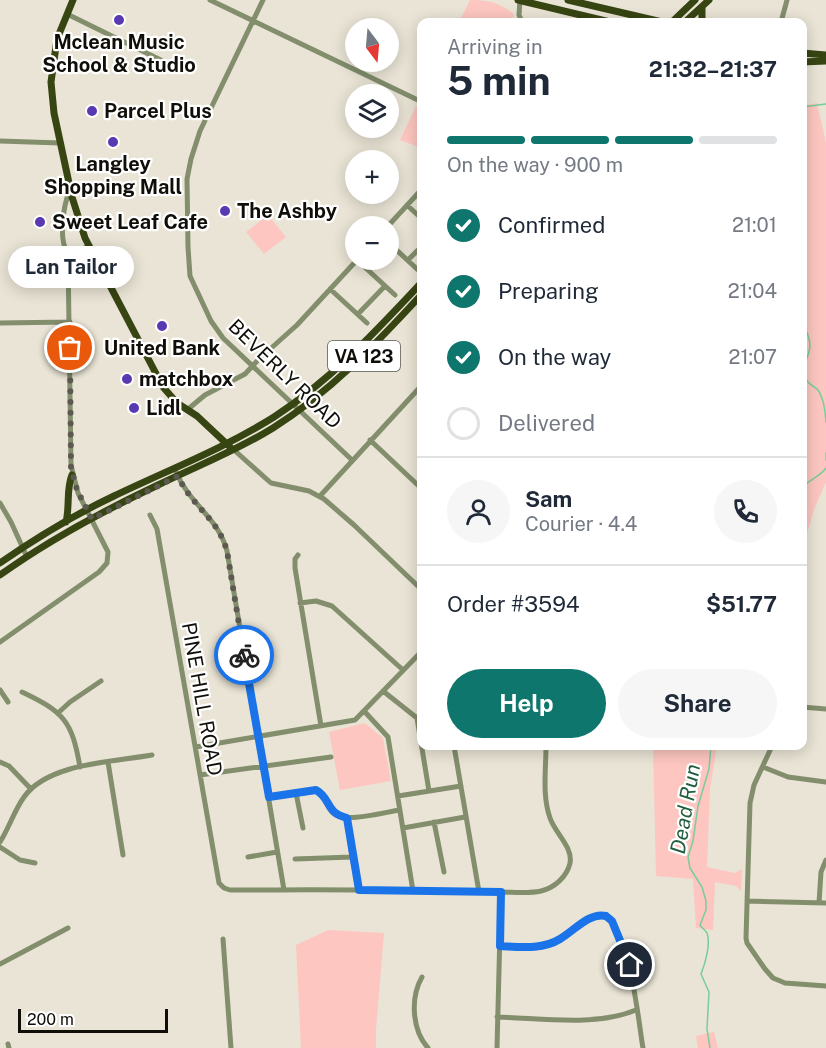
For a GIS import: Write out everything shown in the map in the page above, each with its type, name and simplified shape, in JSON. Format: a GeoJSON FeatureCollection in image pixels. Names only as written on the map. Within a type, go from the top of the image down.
{"type":"FeatureCollection","features":[{"type":"Feature","properties":{"kind":"main road"},"geometry":{"type":"LineString","coordinates":[[73,0],[57,39],[51,72],[53,105],[60,143],[79,223],[160,384],[174,401],[188,410],[234,450]]}},
{"type":"Feature","properties":{"kind":"main road"},"geometry":{"type":"LineString","coordinates":[[519,0],[593,18]]}},
{"type":"Feature","properties":{"kind":"main road"},"geometry":{"type":"LineString","coordinates":[[568,0],[645,18]]}},
{"type":"Feature","properties":{"kind":"main road"},"geometry":{"type":"LineString","coordinates":[[676,18],[695,0]]}},
{"type":"Feature","properties":{"kind":"main road"},"geometry":{"type":"LineString","coordinates":[[690,18],[709,0]]}},
{"type":"Feature","properties":{"kind":"main road"},"geometry":{"type":"LineString","coordinates":[[702,7],[702,18]]}},
{"type":"Feature","properties":{"kind":"main road"},"geometry":{"type":"LineString","coordinates":[[807,53],[826,55]]}},
{"type":"Feature","properties":{"kind":"main road"},"geometry":{"type":"LineString","coordinates":[[807,62],[826,61]]}},
{"type":"Feature","properties":{"kind":"main road","name":"VA 123"},"geometry":{"type":"LineString","coordinates":[[0,563],[87,510],[226,444],[292,404],[351,357],[417,287]]}},
{"type":"Feature","properties":{"kind":"main road","name":"VA 123"},"geometry":{"type":"LineString","coordinates":[[0,575],[92,519],[234,450],[299,410],[350,369],[417,299]]}},
{"type":"Feature","properties":{"kind":"main road"},"geometry":{"type":"LineString","coordinates":[[66,522],[72,475]]}},
{"type":"Feature","properties":{"kind":"street"},"geometry":{"type":"LineString","coordinates":[[210,0],[417,100]]}},
{"type":"Feature","properties":{"kind":"street","name":"BEVERLY ROAD"},"geometry":{"type":"LineString","coordinates":[[263,0],[198,137],[190,164],[187,194],[188,260],[193,284],[220,334],[352,460]]}},
{"type":"Feature","properties":{"kind":"street"},"geometry":{"type":"LineString","coordinates":[[519,0],[520,18]]}},
{"type":"Feature","properties":{"kind":"street"},"geometry":{"type":"LineString","coordinates":[[781,18],[787,0]]}},
{"type":"Feature","properties":{"kind":"street"},"geometry":{"type":"LineString","coordinates":[[67,14],[175,67]]}},
{"type":"Feature","properties":{"kind":"street"},"geometry":{"type":"LineString","coordinates":[[0,141],[60,143]]}},
{"type":"Feature","properties":{"kind":"street"},"geometry":{"type":"LineString","coordinates":[[0,642],[103,568],[107,560],[108,552],[77,490],[72,475],[68,255],[64,246],[63,223],[64,208],[70,189]]}},
{"type":"Feature","properties":{"kind":"street"},"geometry":{"type":"LineString","coordinates":[[397,216],[417,194]]}},
{"type":"Feature","properties":{"kind":"street"},"geometry":{"type":"LineString","coordinates":[[407,205],[417,214]]}},
{"type":"Feature","properties":{"kind":"street"},"geometry":{"type":"LineString","coordinates":[[68,255],[89,246]]}},
{"type":"Feature","properties":{"kind":"street"},"geometry":{"type":"LineString","coordinates":[[408,260],[417,251]]}},
{"type":"Feature","properties":{"kind":"street"},"geometry":{"type":"LineString","coordinates":[[399,252],[417,269]]}},
{"type":"Feature","properties":{"kind":"street"},"geometry":{"type":"LineString","coordinates":[[188,410],[205,395],[245,375],[297,325],[348,270]]}},
{"type":"Feature","properties":{"kind":"street"},"geometry":{"type":"LineString","coordinates":[[368,270],[394,295]]}},
{"type":"Feature","properties":{"kind":"street"},"geometry":{"type":"LineString","coordinates":[[358,314],[385,286]]}},
{"type":"Feature","properties":{"kind":"street"},"geometry":{"type":"LineString","coordinates":[[330,289],[367,323]]}},
{"type":"Feature","properties":{"kind":"street"},"geometry":{"type":"LineString","coordinates":[[0,323],[70,322]]}},
{"type":"Feature","properties":{"kind":"street"},"geometry":{"type":"LineString","coordinates":[[320,496],[417,390]]}},
{"type":"Feature","properties":{"kind":"street"},"geometry":{"type":"LineString","coordinates":[[370,440],[417,483]]}},
{"type":"Feature","properties":{"kind":"street"},"geometry":{"type":"LineString","coordinates":[[234,450],[271,483],[309,491],[320,496],[417,585]]}},
{"type":"Feature","properties":{"kind":"street"},"geometry":{"type":"LineString","coordinates":[[174,468],[190,497],[219,530],[225,543],[284,890],[501,892],[538,891],[552,886],[565,874],[570,856],[553,825],[548,810],[546,750]]}},
{"type":"Feature","properties":{"kind":"street"},"geometry":{"type":"LineString","coordinates":[[0,503],[27,557]]}},
{"type":"Feature","properties":{"kind":"street","name":"PINE HILL ROAD"},"geometry":{"type":"LineString","coordinates":[[150,515],[158,529],[219,883],[224,888],[284,890]]}},
{"type":"Feature","properties":{"kind":"street"},"geometry":{"type":"LineString","coordinates":[[298,555],[295,564],[300,603],[321,726]]}},
{"type":"Feature","properties":{"kind":"street"},"geometry":{"type":"LineString","coordinates":[[300,603],[322,602],[332,606],[403,670]]}},
{"type":"Feature","properties":{"kind":"street"},"geometry":{"type":"LineString","coordinates":[[196,747],[356,720],[417,656]]}},
{"type":"Feature","properties":{"kind":"street"},"geometry":{"type":"LineString","coordinates":[[58,713],[101,681]]}},
{"type":"Feature","properties":{"kind":"street"},"geometry":{"type":"LineString","coordinates":[[0,690],[8,702]]}},
{"type":"Feature","properties":{"kind":"street"},"geometry":{"type":"LineString","coordinates":[[383,691],[417,716]]}},
{"type":"Feature","properties":{"kind":"street"},"geometry":{"type":"LineString","coordinates":[[22,692],[58,713],[73,734],[80,767]]}},
{"type":"Feature","properties":{"kind":"street"},"geometry":{"type":"LineString","coordinates":[[807,707],[826,709]]}},
{"type":"Feature","properties":{"kind":"street"},"geometry":{"type":"LineString","coordinates":[[364,712],[388,737],[413,891]]}},
{"type":"Feature","properties":{"kind":"street"},"geometry":{"type":"LineString","coordinates":[[423,750],[429,791]]}},
{"type":"Feature","properties":{"kind":"street"},"geometry":{"type":"LineString","coordinates":[[455,750],[479,892]]}},
{"type":"Feature","properties":{"kind":"street"},"geometry":{"type":"LineString","coordinates":[[770,750],[754,785],[750,803],[746,939],[768,974],[785,983],[826,986]]}},
{"type":"Feature","properties":{"kind":"street"},"geometry":{"type":"LineString","coordinates":[[35,863],[20,860],[0,845],[19,804],[31,789],[54,773],[152,755]]}},
{"type":"Feature","properties":{"kind":"street"},"geometry":{"type":"LineString","coordinates":[[200,775],[331,757]]}},
{"type":"Feature","properties":{"kind":"street"},"geometry":{"type":"LineString","coordinates":[[0,762],[9,766],[31,789]]}},
{"type":"Feature","properties":{"kind":"street"},"geometry":{"type":"LineString","coordinates":[[108,762],[123,855]]}},
{"type":"Feature","properties":{"kind":"street"},"geometry":{"type":"LineString","coordinates":[[763,767],[788,777],[826,782]]}},
{"type":"Feature","properties":{"kind":"street"},"geometry":{"type":"LineString","coordinates":[[398,796],[461,786]]}},
{"type":"Feature","properties":{"kind":"street"},"geometry":{"type":"LineString","coordinates":[[269,797],[316,790],[324,797],[333,812],[347,818],[400,810]]}},
{"type":"Feature","properties":{"kind":"street"},"geometry":{"type":"LineString","coordinates":[[296,793],[303,828]]}},
{"type":"Feature","properties":{"kind":"street"},"geometry":{"type":"LineString","coordinates":[[403,828],[465,817]]}},
{"type":"Feature","properties":{"kind":"street"},"geometry":{"type":"LineString","coordinates":[[347,818],[359,890]]}},
{"type":"Feature","properties":{"kind":"street"},"geometry":{"type":"LineString","coordinates":[[434,822],[444,872]]}},
{"type":"Feature","properties":{"kind":"street"},"geometry":{"type":"LineString","coordinates":[[248,857],[277,852]]}},
{"type":"Feature","properties":{"kind":"street"},"geometry":{"type":"LineString","coordinates":[[296,859],[352,857]]}},
{"type":"Feature","properties":{"kind":"street"},"geometry":{"type":"LineString","coordinates":[[819,903],[821,872],[826,860]]}},
{"type":"Feature","properties":{"kind":"street"},"geometry":{"type":"LineString","coordinates":[[496,1048],[501,892]]}},
{"type":"Feature","properties":{"kind":"street"},"geometry":{"type":"LineString","coordinates":[[747,901],[826,903]]}},
{"type":"Feature","properties":{"kind":"street"},"geometry":{"type":"LineString","coordinates":[[500,946],[544,946],[560,939],[593,916],[606,916],[612,921],[627,957],[643,1048]]}},
{"type":"Feature","properties":{"kind":"street"},"geometry":{"type":"LineString","coordinates":[[0,964],[68,928]]}},
{"type":"Feature","properties":{"kind":"street"},"geometry":{"type":"LineString","coordinates":[[223,939],[231,1048]]}},
{"type":"Feature","properties":{"kind":"street"},"geometry":{"type":"LineString","coordinates":[[422,977],[416,993],[415,1024],[419,1036],[428,1048]]}},
{"type":"Feature","properties":{"kind":"street"},"geometry":{"type":"LineString","coordinates":[[497,1017],[596,1020],[617,1017],[636,1010]]}},
{"type":"Feature","properties":{"kind":"shaded area"},"geometry":{"type":"Polygon","coordinates":[[[470,0],[499,5],[514,14],[512,18],[461,18],[470,0]]]}},
{"type":"Feature","properties":{"kind":"shaded area"},"geometry":{"type":"Polygon","coordinates":[[[817,103],[826,143],[826,482],[807,533],[807,105],[817,103]]]}},
{"type":"Feature","properties":{"kind":"shaded area"},"geometry":{"type":"Polygon","coordinates":[[[416,106],[417,106],[417,146],[400,140],[416,106]]]}},
{"type":"Feature","properties":{"kind":"shaded area"},"geometry":{"type":"Polygon","coordinates":[[[268,215],[286,237],[264,254],[246,232],[268,215]]]}},
{"type":"Feature","properties":{"kind":"shaded area"},"geometry":{"type":"Polygon","coordinates":[[[365,723],[383,738],[391,781],[340,790],[329,732],[365,723]]]}},
{"type":"Feature","properties":{"kind":"shaded area"},"geometry":{"type":"Polygon","coordinates":[[[653,750],[716,750],[710,789],[707,867],[735,873],[742,869],[741,891],[736,886],[715,882],[713,930],[696,928],[693,879],[656,876],[653,750]]]}},
{"type":"Feature","properties":{"kind":"shaded area"},"geometry":{"type":"Polygon","coordinates":[[[328,930],[384,933],[376,1048],[301,1048],[296,945],[328,930]]]}},
{"type":"Feature","properties":{"kind":"shaded area"},"geometry":{"type":"Polygon","coordinates":[[[714,1032],[718,1048],[698,1048],[696,1036],[714,1032]]]}},
{"type":"Feature","properties":{"kind":"waterway","name":"Dead Run"},"geometry":{"type":"LineString","coordinates":[[807,106],[826,104]]}},
{"type":"Feature","properties":{"kind":"waterway","name":"Dead Run"},"geometry":{"type":"LineString","coordinates":[[807,333],[810,342],[807,358]]}},
{"type":"Feature","properties":{"kind":"waterway","name":"Dead Run"},"geometry":{"type":"LineString","coordinates":[[807,381],[820,394],[826,422]]}},
{"type":"Feature","properties":{"kind":"waterway","name":"Dead Run"},"geometry":{"type":"LineString","coordinates":[[826,453],[826,460]]}},
{"type":"Feature","properties":{"kind":"waterway","name":"Dead Run"},"geometry":{"type":"LineString","coordinates":[[807,483],[826,468]]}},
{"type":"Feature","properties":{"kind":"waterway","name":"Dead Run"},"geometry":{"type":"LineString","coordinates":[[710,1048],[707,1029],[709,992],[701,974],[708,943],[707,933],[700,925],[706,910],[706,901],[702,887],[690,868],[688,857],[693,841],[698,806],[709,769],[711,750]]}},
{"type":"Feature","properties":{"kind":"way so far"},"geometry":{"type":"LineString","coordinates":[[70,348],[71,468],[77,490],[92,519],[178,476],[190,497],[214,523],[223,537],[244,655]]}},
{"type":"Feature","properties":{"kind":"place","name":"Mclean Music School & Studio"},"geometry":{"type":"Point","coordinates":[119,20]}},
{"type":"Feature","properties":{"kind":"place","name":"Parcel Plus"},"geometry":{"type":"Point","coordinates":[92,111]}},
{"type":"Feature","properties":{"kind":"place","name":"Langley Shopping Mall"},"geometry":{"type":"Point","coordinates":[113,142]}},
{"type":"Feature","properties":{"kind":"place","name":"The Ashby"},"geometry":{"type":"Point","coordinates":[225,211]}},
{"type":"Feature","properties":{"kind":"place","name":"Sweet Leaf Cafe"},"geometry":{"type":"Point","coordinates":[40,222]}},
{"type":"Feature","properties":{"kind":"place","name":"United Bank"},"geometry":{"type":"Point","coordinates":[162,326]}},
{"type":"Feature","properties":{"kind":"place","name":"Lan Tailor"},"geometry":{"type":"Point","coordinates":[70,348]}},
{"type":"Feature","properties":{"kind":"place","name":"matchbox"},"geometry":{"type":"Point","coordinates":[127,379]}},
{"type":"Feature","properties":{"kind":"place","name":"Lidl"},"geometry":{"type":"Point","coordinates":[134,408]}},
{"type":"Feature","properties":{"kind":"route"},"geometry":{"type":"LineString","coordinates":[[244,655],[269,797],[316,790],[321,792],[333,812],[347,818],[359,890],[501,892],[500,946],[544,946],[560,939],[593,916],[606,916],[612,921],[618,933],[630,965]]}}]}
